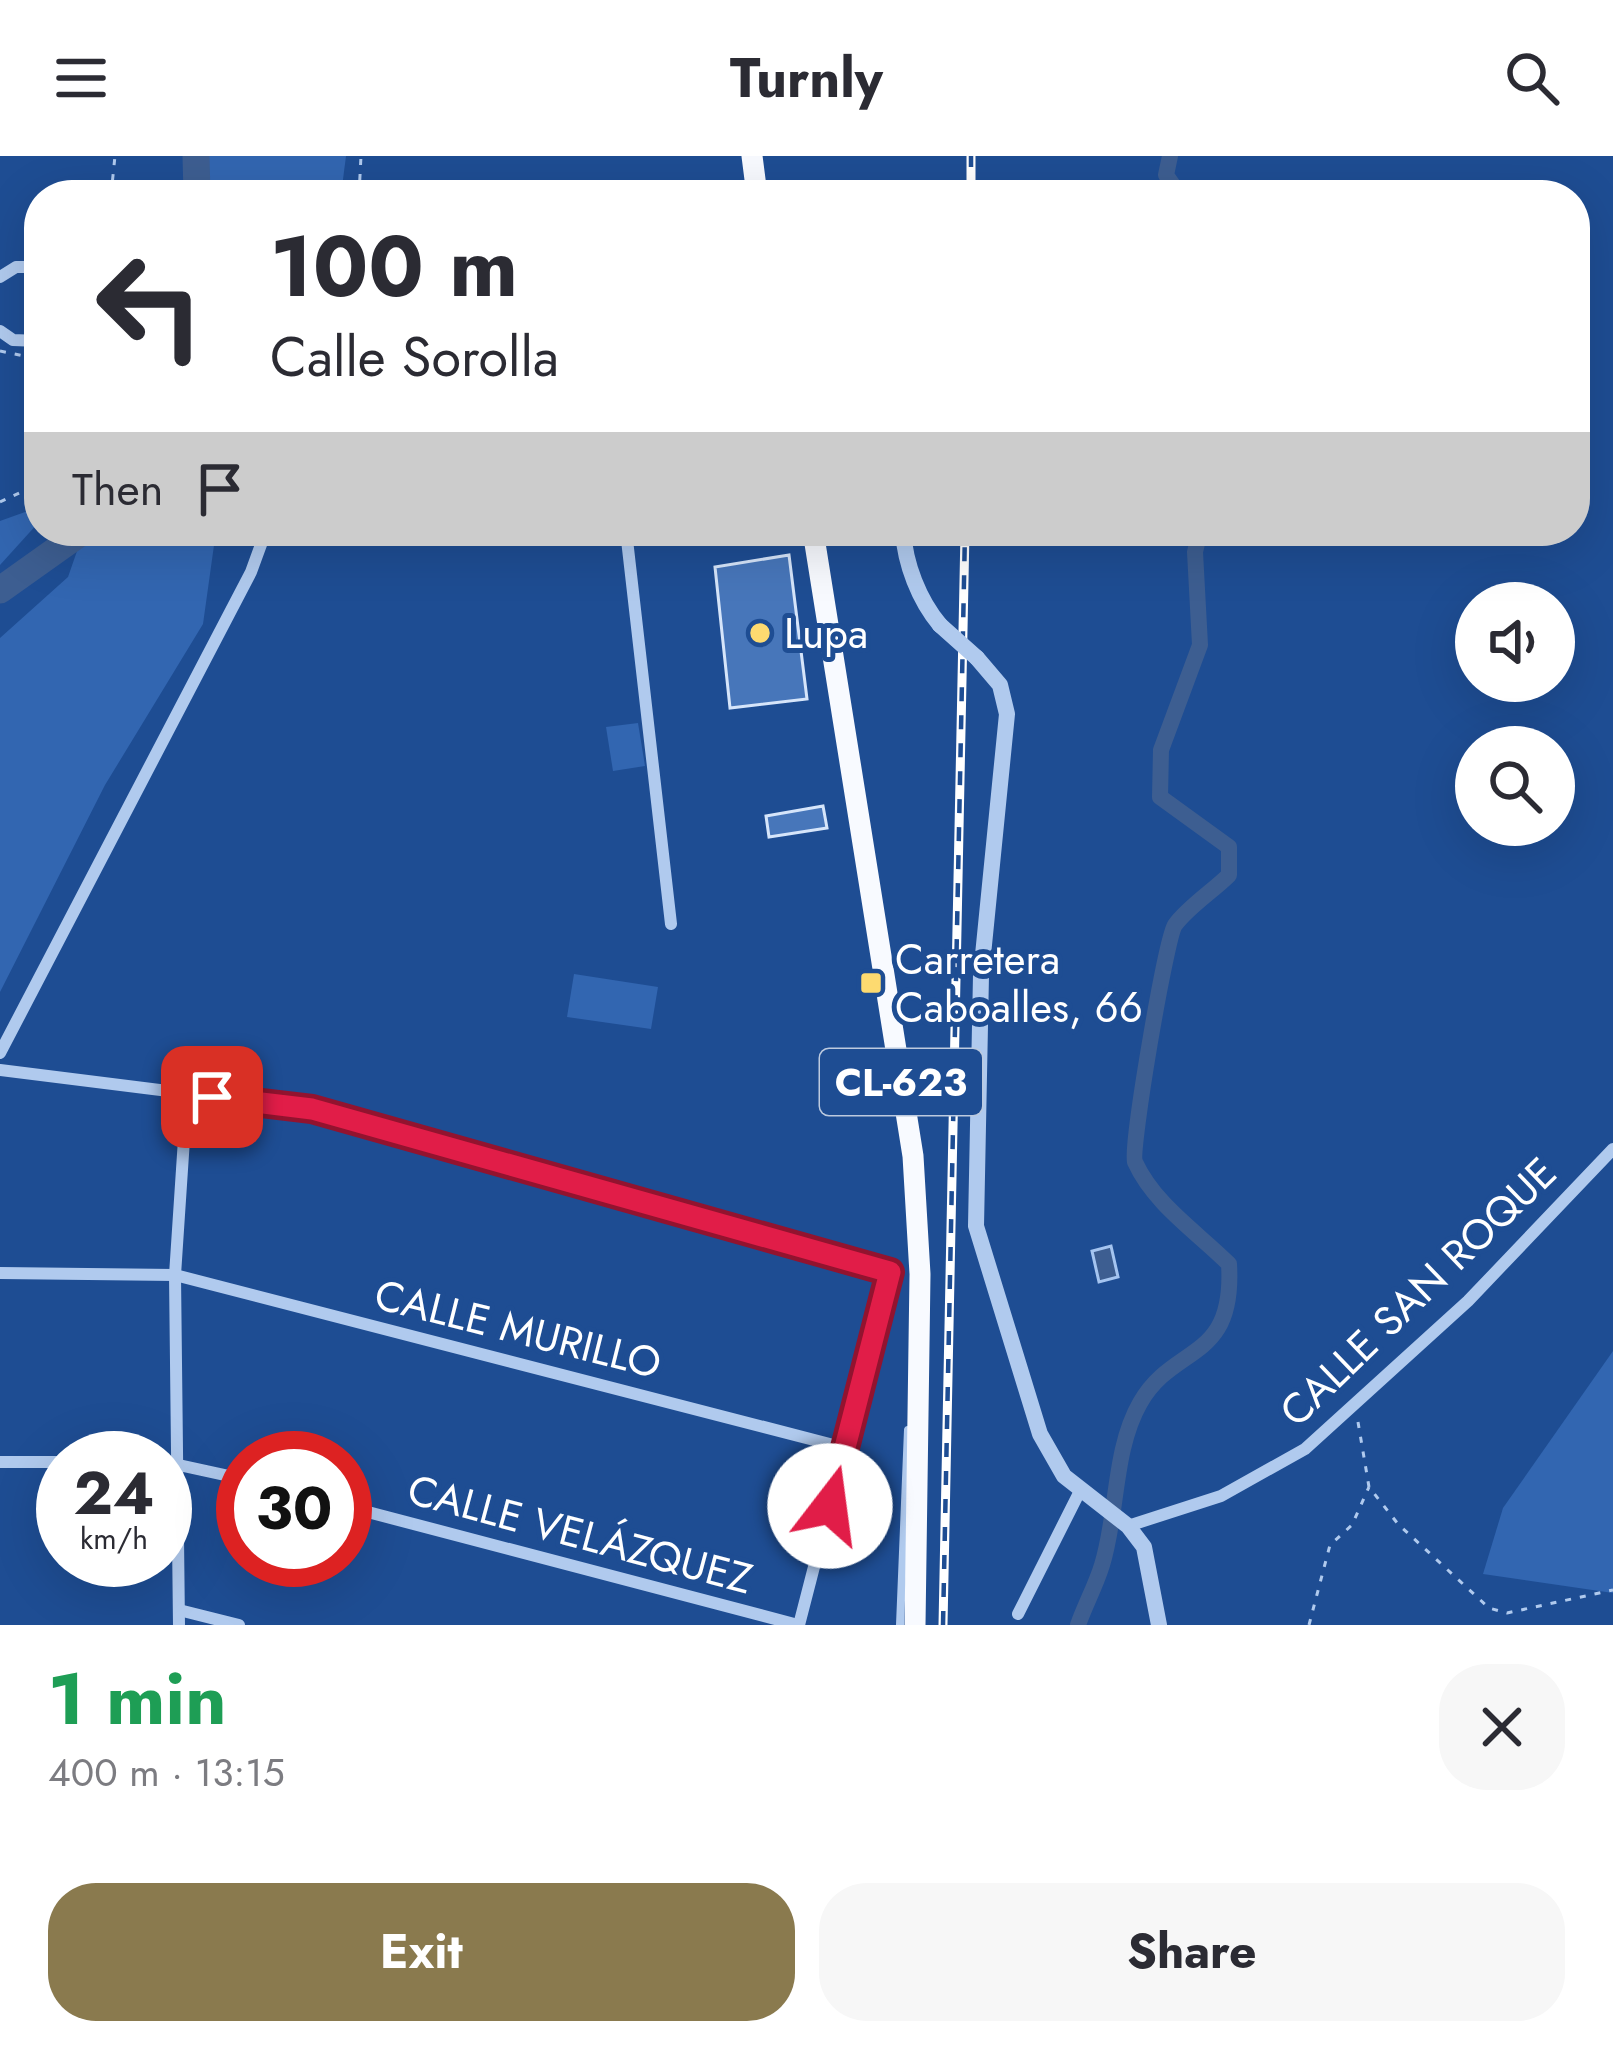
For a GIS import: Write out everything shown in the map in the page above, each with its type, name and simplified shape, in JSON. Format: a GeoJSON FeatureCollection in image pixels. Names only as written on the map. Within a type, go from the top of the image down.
{"type":"FeatureCollection","features":[{"type":"Feature","properties":{"kind":"main road","name":"CL-623"},"geometry":{"type":"LineString","coordinates":[[815,546],[913,1156],[920,1340],[915,1625]]}},
{"type":"Feature","properties":{"kind":"street"},"geometry":{"type":"LineString","coordinates":[[0,1053],[261,546]]}},
{"type":"Feature","properties":{"kind":"street"},"geometry":{"type":"LineString","coordinates":[[628,546],[671,924]]}},
{"type":"Feature","properties":{"kind":"street"},"geometry":{"type":"LineString","coordinates":[[905,546],[927,610],[1000,685],[1006,714],[981,974],[976,1226],[1040,1434],[1064,1476],[1124,1524],[1144,1547],[1159,1625]]}},
{"type":"Feature","properties":{"kind":"street"},"geometry":{"type":"LineString","coordinates":[[0,1070],[312,1109],[890,1272],[798,1625]]}},
{"type":"Feature","properties":{"kind":"street"},"geometry":{"type":"LineString","coordinates":[[172,1431],[175,1275],[187,1094]]}},
{"type":"Feature","properties":{"kind":"street","name":"CALLE SAN ROQUE"},"geometry":{"type":"LineString","coordinates":[[1124,1524],[1221,1496],[1305,1449],[1468,1301],[1613,1149]]}},
{"type":"Feature","properties":{"kind":"street","name":"CALLE MURILLO"},"geometry":{"type":"LineString","coordinates":[[0,1273],[175,1275],[845,1448]]}},
{"type":"Feature","properties":{"kind":"street"},"geometry":{"type":"LineString","coordinates":[[0,1462],[36,1462]]}},
{"type":"Feature","properties":{"kind":"street"},"geometry":{"type":"LineString","coordinates":[[1018,1614],[1080,1492]]}},
{"type":"Feature","properties":{"kind":"street","name":"CALLE VELÁZQUEZ"},"geometry":{"type":"LineString","coordinates":[[372,1513],[798,1625]]}},
{"type":"Feature","properties":{"kind":"street"},"geometry":{"type":"LineString","coordinates":[[179,1587],[181,1618],[238,1625]]}},
{"type":"Feature","properties":{"kind":"lane"},"geometry":{"type":"LineString","coordinates":[[900,1625],[904,1466],[920,1340]]}},
{"type":"Feature","properties":{"kind":"path"},"geometry":{"type":"LineString","coordinates":[[1354,1404],[1369,1487],[1398,1524],[1490,1607],[1507,1612],[1613,1591]]}},
{"type":"Feature","properties":{"kind":"path"},"geometry":{"type":"LineString","coordinates":[[1309,1625],[1330,1545],[1352,1525],[1369,1487]]}},
{"type":"Feature","properties":{"kind":"shaded area"},"geometry":{"type":"Polygon","coordinates":[[[192,156],[346,156],[343,180],[193,180],[192,156]]]}},
{"type":"Feature","properties":{"kind":"shaded area"},"geometry":{"type":"Polygon","coordinates":[[[24,512],[24,539],[0,565],[0,521],[24,512]]]}},
{"type":"Feature","properties":{"kind":"shaded area"},"geometry":{"type":"Polygon","coordinates":[[[79,546],[214,546],[203,624],[105,785],[0,992],[0,638],[68,577],[79,546]]]}},
{"type":"Feature","properties":{"kind":"shaded area"},"geometry":{"type":"Polygon","coordinates":[[[638,723],[645,766],[613,771],[606,727],[638,723]]]}},
{"type":"Feature","properties":{"kind":"shaded area"},"geometry":{"type":"Polygon","coordinates":[[[574,974],[658,987],[651,1029],[567,1017],[574,974]]]}},
{"type":"Feature","properties":{"kind":"shaded area"},"geometry":{"type":"Polygon","coordinates":[[[1111,1246],[1118,1277],[1099,1282],[1092,1251],[1111,1246]]]}},
{"type":"Feature","properties":{"kind":"shaded area"},"geometry":{"type":"Polygon","coordinates":[[[1613,1351],[1613,1593],[1483,1574],[1503,1508],[1613,1351]]]}},
{"type":"Feature","properties":{"kind":"building","name":"Lupa"},"geometry":{"type":"Polygon","coordinates":[[[789,555],[807,699],[730,708],[715,567],[789,555]]]}},
{"type":"Feature","properties":{"kind":"building"},"geometry":{"type":"Polygon","coordinates":[[[823,806],[827,828],[769,837],[766,816],[823,806]]]}},
{"type":"Feature","properties":{"kind":"waterway"},"geometry":{"type":"LineString","coordinates":[[196,156],[197,180]]}},
{"type":"Feature","properties":{"kind":"waterway"},"geometry":{"type":"LineString","coordinates":[[1170,156],[1166,175],[1170,180]]}},
{"type":"Feature","properties":{"kind":"waterway"},"geometry":{"type":"LineString","coordinates":[[0,590],[62,546]]}},
{"type":"Feature","properties":{"kind":"waterway"},"geometry":{"type":"LineString","coordinates":[[1078,1625],[1102,1565],[1131,1421],[1154,1384],[1212,1336],[1228,1296],[1229,1264],[1165,1204],[1135,1162],[1143,1085],[1170,938],[1180,918],[1229,875],[1229,847],[1160,797],[1161,750],[1200,645],[1196,546]]}},
{"type":"Feature","properties":{"kind":"railway"},"geometry":{"type":"LineString","coordinates":[[971,156],[971,180]]}},
{"type":"Feature","properties":{"kind":"railway"},"geometry":{"type":"LineString","coordinates":[[943,1625],[965,546]]}},
{"type":"Feature","properties":{"kind":"place","name":"Lupa"},"geometry":{"type":"Point","coordinates":[760,633]}},
{"type":"Feature","properties":{"kind":"place","name":"Carretera Caboalles, 66"},"geometry":{"type":"Point","coordinates":[871,983]}},
{"type":"Feature","properties":{"kind":"route"},"geometry":{"type":"LineString","coordinates":[[212,1097],[312,1109],[890,1272],[830,1506]]}}]}
